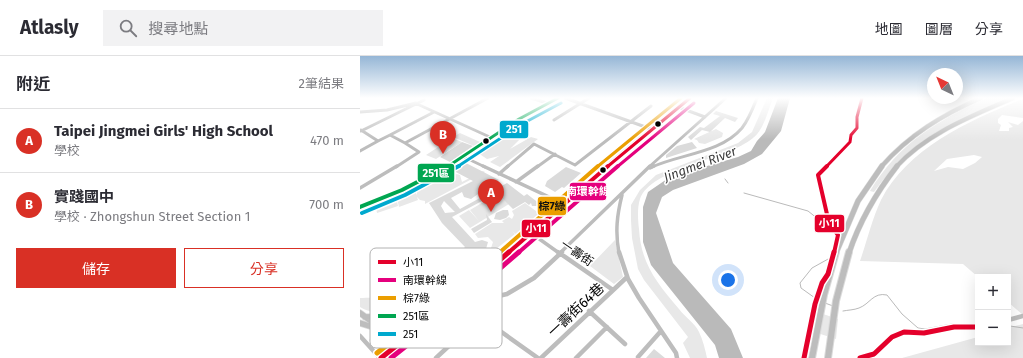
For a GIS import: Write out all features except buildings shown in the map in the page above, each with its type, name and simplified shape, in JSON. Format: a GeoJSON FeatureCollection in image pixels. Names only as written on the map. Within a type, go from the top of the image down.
{"type":"FeatureCollection","features":[{"type":"Feature","properties":{"kind":"highway"},"geometry":{"type":"LineString","coordinates":[[812,358],[821,306],[842,235],[865,189],[885,162],[902,144],[921,129],[954,112]]}},
{"type":"Feature","properties":{"kind":"highway"},"geometry":{"type":"LineString","coordinates":[[828,358],[837,299],[848,257],[858,230],[876,193],[894,169],[919,147],[951,126],[982,112]]}},
{"type":"Feature","properties":{"kind":"main road"},"geometry":{"type":"LineString","coordinates":[[502,258],[672,112]]}},
{"type":"Feature","properties":{"kind":"main road"},"geometry":{"type":"LineString","coordinates":[[360,323],[370,326]]}},
{"type":"Feature","properties":{"kind":"main road"},"geometry":{"type":"LineString","coordinates":[[395,351],[398,348]]}},
{"type":"Feature","properties":{"kind":"street"},"geometry":{"type":"LineString","coordinates":[[361,131],[398,112]]}},
{"type":"Feature","properties":{"kind":"street"},"geometry":{"type":"LineString","coordinates":[[434,112],[492,138]]}},
{"type":"Feature","properties":{"kind":"street"},"geometry":{"type":"LineString","coordinates":[[360,151],[434,112]]}},
{"type":"Feature","properties":{"kind":"street"},"geometry":{"type":"LineString","coordinates":[[405,143],[462,112]]}},
{"type":"Feature","properties":{"kind":"street"},"geometry":{"type":"LineString","coordinates":[[360,207],[416,184],[464,157],[519,119],[532,112]]}},
{"type":"Feature","properties":{"kind":"street"},"geometry":{"type":"LineString","coordinates":[[554,120],[566,112]]}},
{"type":"Feature","properties":{"kind":"street"},"geometry":{"type":"LineString","coordinates":[[604,112],[651,129]]}},
{"type":"Feature","properties":{"kind":"street"},"geometry":{"type":"LineString","coordinates":[[499,174],[534,144],[575,165],[643,112]]}},
{"type":"Feature","properties":{"kind":"street"},"geometry":{"type":"LineString","coordinates":[[692,112],[705,117]]}},
{"type":"Feature","properties":{"kind":"street"},"geometry":{"type":"LineString","coordinates":[[502,295],[507,294],[534,278],[666,151],[710,112]]}},
{"type":"Feature","properties":{"kind":"street"},"geometry":{"type":"LineString","coordinates":[[645,171],[661,163],[720,143],[734,136],[745,123],[750,112]]}},
{"type":"Feature","properties":{"kind":"street"},"geometry":{"type":"LineString","coordinates":[[804,358],[815,304],[822,283],[828,274],[838,235],[829,223],[826,204],[818,175],[850,142],[851,135],[857,128],[855,119],[858,112]]}},
{"type":"Feature","properties":{"kind":"street"},"geometry":{"type":"LineString","coordinates":[[362,126],[365,129]]}},
{"type":"Feature","properties":{"kind":"street"},"geometry":{"type":"LineString","coordinates":[[361,131],[378,141]]}},
{"type":"Feature","properties":{"kind":"street"},"geometry":{"type":"LineString","coordinates":[[360,188],[373,182],[419,152],[390,135]]}},
{"type":"Feature","properties":{"kind":"street"},"geometry":{"type":"LineString","coordinates":[[516,182],[555,154]]}},
{"type":"Feature","properties":{"kind":"street"},"geometry":{"type":"LineString","coordinates":[[464,157],[564,204]]}},
{"type":"Feature","properties":{"kind":"street"},"geometry":{"type":"LineString","coordinates":[[623,192],[617,209],[615,228],[617,247],[626,278],[676,353],[677,358]]}},
{"type":"Feature","properties":{"kind":"street","name":"一壽街"},"geometry":{"type":"LineString","coordinates":[[530,233],[612,290]]}},
{"type":"Feature","properties":{"kind":"street","name":"一壽街64巷"},"geometry":{"type":"LineString","coordinates":[[536,357],[626,278]]}},
{"type":"Feature","properties":{"kind":"street"},"geometry":{"type":"LineString","coordinates":[[589,311],[625,344]]}},
{"type":"Feature","properties":{"kind":"street"},"geometry":{"type":"LineString","coordinates":[[1011,319],[1023,316]]}},
{"type":"Feature","properties":{"kind":"street"},"geometry":{"type":"LineString","coordinates":[[576,358],[607,327]]}},
{"type":"Feature","properties":{"kind":"street"},"geometry":{"type":"LineString","coordinates":[[860,358],[874,354],[892,338],[904,332],[924,332],[960,327],[975,327]]}},
{"type":"Feature","properties":{"kind":"street"},"geometry":{"type":"LineString","coordinates":[[638,357],[661,331]]}},
{"type":"Feature","properties":{"kind":"street"},"geometry":{"type":"LineString","coordinates":[[502,333],[536,357]]}},
{"type":"Feature","properties":{"kind":"street"},"geometry":{"type":"LineString","coordinates":[[360,336],[370,347]]}},
{"type":"Feature","properties":{"kind":"street"},"geometry":{"type":"LineString","coordinates":[[371,348],[380,358],[395,351]]}},
{"type":"Feature","properties":{"kind":"street"},"geometry":{"type":"LineString","coordinates":[[388,358],[399,348]]}},
{"type":"Feature","properties":{"kind":"street"},"geometry":{"type":"LineString","coordinates":[[436,358],[447,348]]}},
{"type":"Feature","properties":{"kind":"shaded area"},"geometry":{"type":"Polygon","coordinates":[[[761,112],[768,112],[763,125],[753,138],[741,146],[659,179],[647,188],[640,199],[638,210],[640,241],[647,263],[657,281],[681,312],[697,329],[703,341],[707,358],[690,358],[683,343],[688,337],[644,280],[638,269],[632,238],[631,205],[640,190],[656,175],[738,143],[752,132],[761,112]]]}},
{"type":"Feature","properties":{"kind":"shaded area"},"geometry":{"type":"Polygon","coordinates":[[[773,112],[786,112],[781,131],[762,154],[744,164],[673,190],[662,197],[656,213],[673,263],[731,329],[743,358],[719,358],[715,345],[651,265],[643,242],[643,207],[648,192],[667,179],[738,157],[751,151],[765,132],[773,112]]]}},
{"type":"Feature","properties":{"kind":"shaded area"},"geometry":{"type":"Polygon","coordinates":[[[957,112],[976,112],[951,124],[918,145],[888,174],[874,192],[870,191],[881,174],[907,146],[936,124],[957,112]]]}},
{"type":"Feature","properties":{"kind":"shaded area"},"geometry":{"type":"Polygon","coordinates":[[[992,112],[1023,112],[1023,118],[1002,115],[998,119],[998,123],[1001,125],[999,131],[1009,131],[1009,128],[1013,127],[1008,122],[1018,125],[1023,121],[1023,315],[1011,305],[1011,274],[975,274],[963,264],[860,261],[878,207],[892,182],[907,165],[924,150],[963,126],[992,112]],[[974,155],[947,159],[934,171],[948,167],[963,169],[975,163],[982,157],[974,155]]]}},
{"type":"Feature","properties":{"kind":"shaded area"},"geometry":{"type":"Polygon","coordinates":[[[521,127],[511,134],[516,135],[520,139],[510,149],[531,137],[538,139],[500,167],[490,162],[499,156],[487,159],[481,155],[477,155],[521,127]]]}},
{"type":"Feature","properties":{"kind":"shaded area"},"geometry":{"type":"Polygon","coordinates":[[[716,129],[723,133],[722,137],[705,144],[699,143],[694,139],[716,129]]]}},
{"type":"Feature","properties":{"kind":"shaded area"},"geometry":{"type":"Polygon","coordinates":[[[460,133],[480,142],[474,146],[453,137],[460,133]]]}},
{"type":"Feature","properties":{"kind":"shaded area"},"geometry":{"type":"Polygon","coordinates":[[[452,138],[462,142],[436,159],[426,155],[452,138]]]}},
{"type":"Feature","properties":{"kind":"shaded area"},"geometry":{"type":"Polygon","coordinates":[[[483,171],[485,172],[425,204],[425,201],[420,200],[417,197],[418,200],[399,207],[397,198],[415,191],[417,195],[418,190],[422,185],[434,178],[448,174],[455,174],[460,175],[462,182],[483,171]]]}},
{"type":"Feature","properties":{"kind":"shaded area"},"geometry":{"type":"Polygon","coordinates":[[[497,194],[509,204],[470,228],[459,216],[469,210],[479,221],[470,210],[497,194]]]}},
{"type":"Feature","properties":{"kind":"shaded area"},"geometry":{"type":"Polygon","coordinates":[[[396,196],[398,206],[377,213],[375,204],[396,196]]]}},
{"type":"Feature","properties":{"kind":"shaded area"},"geometry":{"type":"Polygon","coordinates":[[[550,202],[557,206],[522,229],[523,231],[517,235],[512,231],[515,234],[497,248],[491,248],[493,242],[488,237],[478,238],[475,234],[492,223],[504,223],[502,221],[509,217],[512,219],[514,215],[512,211],[525,203],[540,214],[546,211],[546,206],[550,202]]]}},
{"type":"Feature","properties":{"kind":"shaded area"},"geometry":{"type":"Polygon","coordinates":[[[615,240],[623,277],[614,284],[590,266],[615,240]]]}},
{"type":"Feature","properties":{"kind":"shaded area"},"geometry":{"type":"Polygon","coordinates":[[[360,298],[370,298],[370,312],[360,307],[360,298]]]}},
{"type":"Feature","properties":{"kind":"shaded area"},"geometry":{"type":"Polygon","coordinates":[[[814,311],[838,319],[836,339],[811,331],[814,311]]]}},
{"type":"Feature","properties":{"kind":"shaded area"},"geometry":{"type":"Polygon","coordinates":[[[1023,324],[1023,358],[902,358],[975,338],[975,346],[1011,346],[1011,327],[1023,324]]]}},
{"type":"Feature","properties":{"kind":"waterway"},"geometry":{"type":"LineString","coordinates":[[725,179],[728,183]]}},
{"type":"Feature","properties":{"kind":"waterway"},"geometry":{"type":"LineString","coordinates":[[744,193],[808,211],[823,223]]}},
{"type":"Feature","properties":{"kind":"waterway"},"geometry":{"type":"LineString","coordinates":[[815,298],[801,288],[800,283],[812,268],[830,258]]}},
{"type":"Feature","properties":{"kind":"waterway"},"geometry":{"type":"LineString","coordinates":[[843,311],[859,308],[878,295],[887,295],[902,314],[918,328],[925,329],[952,324],[975,325]]}},
{"type":"Feature","properties":{"kind":"waterway"},"geometry":{"type":"LineString","coordinates":[[825,303],[833,306]]}},
{"type":"Feature","properties":{"kind":"waterway"},"geometry":{"type":"LineString","coordinates":[[1011,326],[1023,328]]}},
{"type":"Feature","properties":{"kind":"transit line","name":"251區"},"geometry":{"type":"LineString","coordinates":[[360,207],[402,190],[444,169],[532,112]]}},
{"type":"Feature","properties":{"kind":"transit line","name":"251"},"geometry":{"type":"LineString","coordinates":[[362,213],[405,195],[447,174],[522,124],[544,112]]}},
{"type":"Feature","properties":{"kind":"transit line","name":"棕7綠"},"geometry":{"type":"LineString","coordinates":[[502,250],[592,171],[664,112]]}},
{"type":"Feature","properties":{"kind":"transit line","name":"小11"},"geometry":{"type":"LineString","coordinates":[[502,258],[596,176],[673,112]]}},
{"type":"Feature","properties":{"kind":"transit line","name":"南環幹線"},"geometry":{"type":"LineString","coordinates":[[502,266],[600,181],[683,112]]}},
{"type":"Feature","properties":{"kind":"transit line","name":"小11"},"geometry":{"type":"LineString","coordinates":[[804,358],[815,304],[822,283],[828,274],[838,235],[829,223],[818,175],[850,142],[851,135],[857,128],[858,112]]}},
{"type":"Feature","properties":{"kind":"transit line","name":"小11"},"geometry":{"type":"LineString","coordinates":[[860,358],[874,354],[892,337],[904,332],[924,333],[954,327],[975,327]]}},
{"type":"Feature","properties":{"kind":"transit line","name":"棕7綠"},"geometry":{"type":"LineString","coordinates":[[377,353],[383,348]]}},
{"type":"Feature","properties":{"kind":"transit line","name":"小11"},"geometry":{"type":"LineString","coordinates":[[381,358],[394,348]]}},
{"type":"Feature","properties":{"kind":"transit line","name":"南環幹線"},"geometry":{"type":"LineString","coordinates":[[391,358],[404,348]]}},
{"type":"Feature","properties":{"kind":"place","name":"實踐國中"},"geometry":{"type":"Point","coordinates":[443,154]}},
{"type":"Feature","properties":{"kind":"place","name":"Taipei Jingmei Girls' High School"},"geometry":{"type":"Point","coordinates":[491,212]}},
{"type":"Feature","properties":{"kind":"water label","name":"Jingmei River"},"geometry":{"type":"Point","coordinates":[700,164]}}]}
